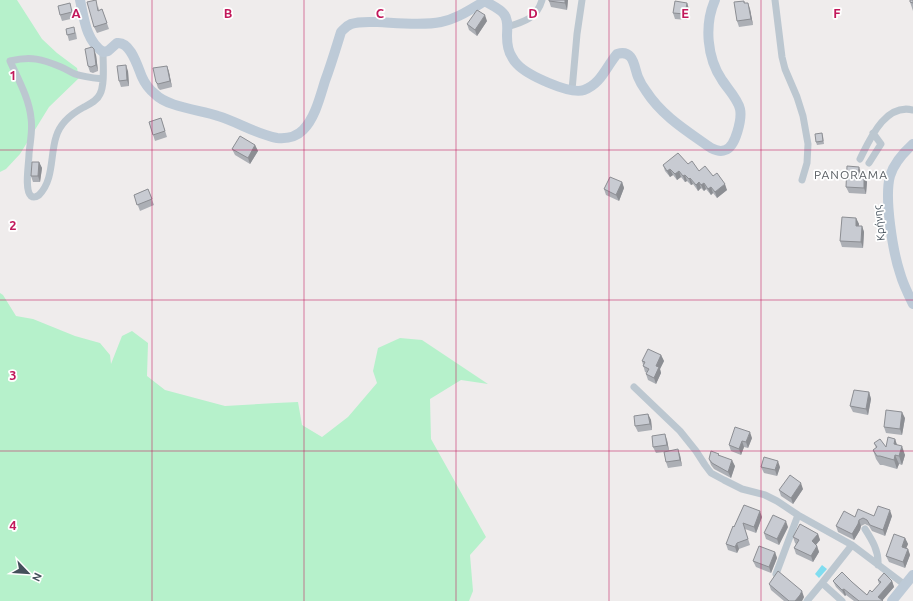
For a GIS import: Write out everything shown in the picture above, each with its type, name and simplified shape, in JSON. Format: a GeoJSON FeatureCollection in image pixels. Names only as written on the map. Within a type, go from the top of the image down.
{"type":"FeatureCollection","features":[{"type":"Feature","properties":{"kind":"street"},"geometry":{"type":"LineString","coordinates":[[80,0],[90,37],[94,44],[103,52],[103,79],[101,93],[95,101],[76,111],[67,118],[54,141],[50,175],[46,185],[40,194],[34,197],[31,196],[28,191],[27,180],[32,118],[28,102],[10,61],[33,58],[60,67],[74,74],[103,79]]}},
{"type":"Feature","properties":{"kind":"street"},"geometry":{"type":"LineString","coordinates":[[507,28],[532,17],[537,12],[542,0]]}},
{"type":"Feature","properties":{"kind":"street"},"geometry":{"type":"LineString","coordinates":[[572,90],[577,34],[582,0]]}},
{"type":"Feature","properties":{"kind":"street"},"geometry":{"type":"LineString","coordinates":[[103,52],[108,51],[117,43],[122,43],[125,45],[134,58],[142,78],[148,87],[157,96],[168,102],[218,116],[257,132],[278,138],[288,138],[296,135],[304,129],[310,121],[317,105],[341,32],[345,27],[355,23],[368,22],[438,23],[453,18],[485,1],[502,11],[505,15],[507,20],[507,44],[512,58],[523,69],[548,82],[578,91],[584,90],[600,79],[617,54],[626,54],[633,61],[646,92],[668,116],[714,149],[724,151],[728,149],[733,142],[739,127],[740,109],[737,100],[717,72],[711,52],[708,24],[715,0]]}},
{"type":"Feature","properties":{"kind":"street"},"geometry":{"type":"LineString","coordinates":[[775,0],[782,57],[803,116],[808,144],[807,163],[802,180]]}},
{"type":"Feature","properties":{"kind":"street"},"geometry":{"type":"LineString","coordinates":[[860,159],[873,133],[889,114],[899,110],[913,110]]}},
{"type":"Feature","properties":{"kind":"street"},"geometry":{"type":"LineString","coordinates":[[869,163],[881,144],[873,133]]}},
{"type":"Feature","properties":{"kind":"street","name":"Κρήνης"},"geometry":{"type":"LineString","coordinates":[[913,144],[894,166],[888,189],[889,212],[900,273],[904,286],[913,304]]}},
{"type":"Feature","properties":{"kind":"street"},"geometry":{"type":"LineString","coordinates":[[634,387],[680,430],[696,451],[704,465],[711,472],[742,489],[765,495],[777,501],[798,515],[852,545],[878,565],[910,580],[892,601]]}},
{"type":"Feature","properties":{"kind":"street"},"geometry":{"type":"LineString","coordinates":[[776,574],[798,515]]}},
{"type":"Feature","properties":{"kind":"street"},"geometry":{"type":"LineString","coordinates":[[865,528],[875,548],[878,558],[878,565]]}},
{"type":"Feature","properties":{"kind":"street"},"geometry":{"type":"LineString","coordinates":[[807,601],[852,545]]}},
{"type":"Feature","properties":{"kind":"street"},"geometry":{"type":"LineString","coordinates":[[822,583],[842,601]]}},
{"type":"Feature","properties":{"kind":"green space"},"geometry":{"type":"Polygon","coordinates":[[[0,0],[17,0],[42,39],[57,53],[77,68],[79,78],[49,107],[20,154],[6,169],[0,172],[0,0]]]}},
{"type":"Feature","properties":{"kind":"green space"},"geometry":{"type":"Polygon","coordinates":[[[0,293],[3,295],[16,316],[33,319],[75,336],[100,343],[110,355],[111,364],[122,336],[132,331],[148,343],[147,376],[165,390],[225,406],[298,402],[302,425],[322,437],[348,417],[377,383],[373,371],[378,348],[400,338],[422,340],[488,384],[461,380],[430,399],[431,439],[486,537],[470,555],[473,591],[469,601],[0,601],[0,293]]]}},
{"type":"Feature","properties":{"kind":"water"},"geometry":{"type":"Polygon","coordinates":[[[822,565],[827,569],[819,578],[815,574],[822,565]]]}},
{"type":"Feature","properties":{"kind":"building"},"geometry":{"type":"Polygon","coordinates":[[[96,0],[98,11],[102,9],[107,23],[94,27],[87,2],[96,0]]]}},
{"type":"Feature","properties":{"kind":"building"},"geometry":{"type":"Polygon","coordinates":[[[565,0],[565,3],[549,1],[565,0]]]}},
{"type":"Feature","properties":{"kind":"building"},"geometry":{"type":"Polygon","coordinates":[[[675,1],[687,3],[685,14],[673,13],[675,1]]]}},
{"type":"Feature","properties":{"kind":"building"},"geometry":{"type":"Polygon","coordinates":[[[744,1],[744,3],[748,3],[751,19],[737,21],[734,2],[744,1]]]}},
{"type":"Feature","properties":{"kind":"building"},"geometry":{"type":"Polygon","coordinates":[[[70,3],[72,12],[60,15],[58,6],[70,3]]]}},
{"type":"Feature","properties":{"kind":"building"},"geometry":{"type":"Polygon","coordinates":[[[477,10],[485,15],[475,30],[467,24],[477,10]]]}},
{"type":"Feature","properties":{"kind":"building"},"geometry":{"type":"Polygon","coordinates":[[[74,27],[75,33],[67,35],[66,29],[74,27]]]}},
{"type":"Feature","properties":{"kind":"building"},"geometry":{"type":"Polygon","coordinates":[[[92,47],[94,49],[96,65],[91,67],[88,66],[85,49],[92,47]]]}},
{"type":"Feature","properties":{"kind":"building"},"geometry":{"type":"Polygon","coordinates":[[[126,65],[127,80],[119,81],[117,66],[126,65]]]}},
{"type":"Feature","properties":{"kind":"building"},"geometry":{"type":"Polygon","coordinates":[[[167,66],[170,81],[158,84],[156,82],[153,68],[167,66]]]}},
{"type":"Feature","properties":{"kind":"building"},"geometry":{"type":"Polygon","coordinates":[[[161,118],[165,131],[153,135],[149,122],[161,118]]]}},
{"type":"Feature","properties":{"kind":"building"},"geometry":{"type":"Polygon","coordinates":[[[822,133],[823,141],[816,142],[815,134],[822,133]]]}},
{"type":"Feature","properties":{"kind":"building"},"geometry":{"type":"Polygon","coordinates":[[[240,136],[255,145],[248,158],[232,149],[240,136]]]}},
{"type":"Feature","properties":{"kind":"building"},"geometry":{"type":"Polygon","coordinates":[[[678,153],[688,164],[692,161],[699,171],[705,166],[713,176],[717,173],[725,184],[715,192],[711,187],[708,189],[704,183],[701,185],[699,182],[696,185],[690,178],[689,179],[685,175],[683,176],[679,171],[675,174],[670,169],[667,171],[663,165],[678,153]]]}},
{"type":"Feature","properties":{"kind":"building"},"geometry":{"type":"Polygon","coordinates":[[[32,162],[39,162],[38,176],[31,176],[32,162]]]}},
{"type":"Feature","properties":{"kind":"building"},"geometry":{"type":"Polygon","coordinates":[[[847,166],[859,167],[858,176],[864,176],[864,188],[846,187],[847,166]]]}},
{"type":"Feature","properties":{"kind":"building"},"geometry":{"type":"Polygon","coordinates":[[[610,177],[622,182],[616,195],[604,189],[610,177]]]}},
{"type":"Feature","properties":{"kind":"building"},"geometry":{"type":"Polygon","coordinates":[[[148,189],[152,199],[137,205],[134,195],[148,189]]]}},
{"type":"Feature","properties":{"kind":"building"},"geometry":{"type":"Polygon","coordinates":[[[842,217],[856,218],[856,226],[862,226],[861,242],[840,241],[842,217]]]}},
{"type":"Feature","properties":{"kind":"building"},"geometry":{"type":"Polygon","coordinates":[[[648,349],[661,355],[656,366],[659,367],[654,378],[646,374],[649,369],[643,366],[645,362],[642,361],[648,349]]]}},
{"type":"Feature","properties":{"kind":"building"},"geometry":{"type":"Polygon","coordinates":[[[854,390],[869,392],[866,409],[850,406],[854,390]]]}},
{"type":"Feature","properties":{"kind":"building"},"geometry":{"type":"Polygon","coordinates":[[[886,410],[902,412],[900,429],[884,427],[886,410]]]}},
{"type":"Feature","properties":{"kind":"building"},"geometry":{"type":"Polygon","coordinates":[[[648,414],[650,424],[635,426],[634,416],[648,414]]]}},
{"type":"Feature","properties":{"kind":"building"},"geometry":{"type":"Polygon","coordinates":[[[735,427],[750,432],[746,442],[742,441],[739,449],[729,445],[735,427]]]}},
{"type":"Feature","properties":{"kind":"building"},"geometry":{"type":"Polygon","coordinates":[[[665,434],[667,445],[653,447],[652,436],[665,434]]]}},
{"type":"Feature","properties":{"kind":"building"},"geometry":{"type":"Polygon","coordinates":[[[888,437],[895,439],[894,444],[902,446],[899,456],[895,455],[894,460],[877,456],[873,450],[877,447],[874,443],[880,439],[886,447],[888,437]]]}},
{"type":"Feature","properties":{"kind":"building"},"geometry":{"type":"Polygon","coordinates":[[[678,449],[680,460],[666,462],[664,452],[678,449]]]}},
{"type":"Feature","properties":{"kind":"building"},"geometry":{"type":"Polygon","coordinates":[[[711,451],[732,460],[728,472],[712,463],[709,459],[711,451]]]}},
{"type":"Feature","properties":{"kind":"building"},"geometry":{"type":"Polygon","coordinates":[[[764,457],[778,461],[775,470],[761,467],[764,457]]]}},
{"type":"Feature","properties":{"kind":"building"},"geometry":{"type":"Polygon","coordinates":[[[790,475],[801,483],[791,498],[779,490],[790,475]]]}},
{"type":"Feature","properties":{"kind":"building"},"geometry":{"type":"Polygon","coordinates":[[[744,505],[760,511],[754,527],[743,523],[748,539],[737,543],[735,547],[726,544],[733,526],[734,527],[744,505]]]}},
{"type":"Feature","properties":{"kind":"building"},"geometry":{"type":"Polygon","coordinates":[[[878,506],[890,510],[883,530],[870,525],[867,520],[863,518],[859,520],[852,534],[836,526],[844,511],[855,517],[858,509],[874,516],[878,506]]]}},
{"type":"Feature","properties":{"kind":"building"},"geometry":{"type":"Polygon","coordinates":[[[773,515],[786,521],[777,539],[764,533],[773,515]]]}},
{"type":"Feature","properties":{"kind":"building"},"geometry":{"type":"Polygon","coordinates":[[[800,524],[818,534],[812,541],[817,546],[811,556],[794,548],[799,540],[793,537],[800,524]]]}},
{"type":"Feature","properties":{"kind":"building"},"geometry":{"type":"Polygon","coordinates":[[[894,534],[905,538],[902,547],[908,549],[903,562],[886,556],[894,534]]]}},
{"type":"Feature","properties":{"kind":"building"},"geometry":{"type":"Polygon","coordinates":[[[759,546],[775,552],[769,567],[753,561],[759,546]]]}},
{"type":"Feature","properties":{"kind":"building"},"geometry":{"type":"Polygon","coordinates":[[[778,571],[802,591],[795,601],[789,601],[769,584],[778,571]]]}},
{"type":"Feature","properties":{"kind":"building"},"geometry":{"type":"Polygon","coordinates":[[[842,572],[867,595],[870,590],[872,592],[881,582],[878,580],[884,573],[892,581],[878,597],[883,601],[859,601],[844,589],[842,590],[833,581],[842,572]]]}},
{"type":"Feature","properties":{"kind":"district","name":"PANORAMA"},"geometry":{"type":"Point","coordinates":[851,174]}}]}
